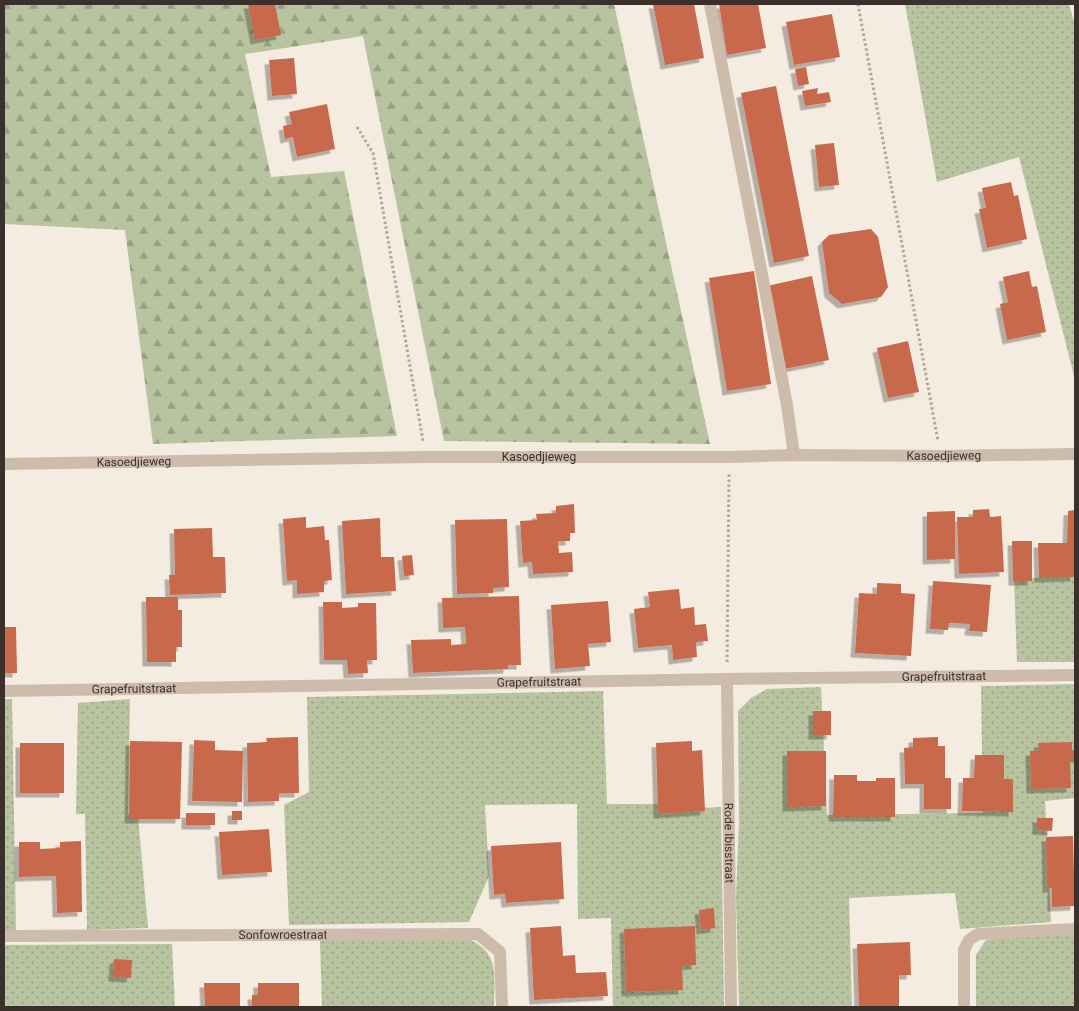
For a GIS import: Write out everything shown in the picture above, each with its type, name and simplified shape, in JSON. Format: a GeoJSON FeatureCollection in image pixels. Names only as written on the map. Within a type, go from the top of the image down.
{"type":"FeatureCollection","features":[{"type":"Feature","properties":{"kind":"street"},"geometry":{"type":"LineString","coordinates":[[710,4],[788,405],[794,455]]}},
{"type":"Feature","properties":{"kind":"street","name":"Kasoedjieweg"},"geometry":{"type":"LineString","coordinates":[[4,464],[426,457],[1075,454]]}},
{"type":"Feature","properties":{"kind":"street","name":"Grapefruitstraat"},"geometry":{"type":"LineString","coordinates":[[4,691],[1075,675]]}},
{"type":"Feature","properties":{"kind":"street","name":"Rode Ibisstraat"},"geometry":{"type":"LineString","coordinates":[[727,679],[731,1007]]}},
{"type":"Feature","properties":{"kind":"street"},"geometry":{"type":"LineString","coordinates":[[964,1007],[964,950],[969,940],[978,934],[1075,929]]}},
{"type":"Feature","properties":{"kind":"street","name":"Sonfowroestraat"},"geometry":{"type":"LineString","coordinates":[[4,936],[478,934],[500,952],[502,1007]]}},
{"type":"Feature","properties":{"kind":"path"},"geometry":{"type":"LineString","coordinates":[[858,4],[941,456]]}},
{"type":"Feature","properties":{"kind":"path"},"geometry":{"type":"LineString","coordinates":[[357,127],[373,153],[426,457]]}},
{"type":"Feature","properties":{"kind":"path"},"geometry":{"type":"LineString","coordinates":[[727,679],[729,457]]}},
{"type":"Feature","properties":{"kind":"green space"},"geometry":{"type":"Polygon","coordinates":[[[4,4],[614,4],[710,444],[444,441],[363,36],[245,54],[271,177],[344,171],[397,436],[153,444],[125,230],[4,224],[4,4]]]}},
{"type":"Feature","properties":{"kind":"green space"},"geometry":{"type":"Polygon","coordinates":[[[905,4],[1069,4],[1075,25],[1075,380],[1019,157],[937,182],[905,4]]]}},
{"type":"Feature","properties":{"kind":"green space"},"geometry":{"type":"Polygon","coordinates":[[[1075,576],[1075,662],[1017,662],[1014,579],[1075,576]]]}},
{"type":"Feature","properties":{"kind":"green space"},"geometry":{"type":"Polygon","coordinates":[[[1075,684],[1075,798],[1045,801],[1051,922],[960,929],[955,893],[849,898],[852,1007],[739,1007],[736,897],[739,822],[738,711],[751,698],[767,689],[821,687],[827,815],[983,813],[981,686],[1075,684]]]}},
{"type":"Feature","properties":{"kind":"green space"},"geometry":{"type":"Polygon","coordinates":[[[603,691],[607,804],[660,804],[662,810],[721,807],[724,1007],[613,1007],[611,918],[578,919],[577,804],[485,805],[489,876],[469,922],[289,925],[284,805],[309,792],[307,697],[603,691]]]}},
{"type":"Feature","properties":{"kind":"green space"},"geometry":{"type":"Polygon","coordinates":[[[4,699],[12,699],[16,930],[4,930],[4,699]]]}},
{"type":"Feature","properties":{"kind":"green space"},"geometry":{"type":"Polygon","coordinates":[[[130,699],[128,814],[138,816],[148,928],[87,930],[85,814],[76,814],[78,703],[130,699]]]}},
{"type":"Feature","properties":{"kind":"green space"},"geometry":{"type":"Polygon","coordinates":[[[1075,933],[1075,1007],[976,1007],[976,955],[985,941],[994,936],[1075,933]]]}},
{"type":"Feature","properties":{"kind":"green space"},"geometry":{"type":"Polygon","coordinates":[[[466,938],[485,950],[490,958],[494,975],[494,1007],[322,1007],[320,940],[466,938]]]}},
{"type":"Feature","properties":{"kind":"green space"},"geometry":{"type":"Polygon","coordinates":[[[172,944],[175,1007],[4,1007],[4,945],[172,944]]]}},
{"type":"Feature","properties":{"kind":"building"},"geometry":{"type":"Polygon","coordinates":[[[248,4],[275,4],[281,35],[255,40],[248,4]]]}},
{"type":"Feature","properties":{"kind":"building"},"geometry":{"type":"Polygon","coordinates":[[[653,4],[694,4],[704,58],[665,65],[653,4]]]}},
{"type":"Feature","properties":{"kind":"building"},"geometry":{"type":"Polygon","coordinates":[[[719,4],[758,4],[766,48],[727,55],[719,4]]]}},
{"type":"Feature","properties":{"kind":"building"},"geometry":{"type":"Polygon","coordinates":[[[832,14],[840,57],[794,65],[786,22],[832,14]]]}},
{"type":"Feature","properties":{"kind":"building"},"geometry":{"type":"Polygon","coordinates":[[[294,58],[297,94],[272,96],[269,60],[294,58]]]}},
{"type":"Feature","properties":{"kind":"building"},"geometry":{"type":"Polygon","coordinates":[[[806,67],[809,84],[798,86],[795,69],[806,67]]]}},
{"type":"Feature","properties":{"kind":"building"},"geometry":{"type":"Polygon","coordinates":[[[776,86],[809,256],[774,263],[741,93],[776,86]]]}},
{"type":"Feature","properties":{"kind":"building"},"geometry":{"type":"Polygon","coordinates":[[[818,88],[817,94],[829,92],[831,102],[805,106],[802,91],[818,88]]]}},
{"type":"Feature","properties":{"kind":"building"},"geometry":{"type":"Polygon","coordinates":[[[327,104],[335,149],[297,157],[293,137],[285,139],[283,126],[292,124],[289,112],[327,104]]]}},
{"type":"Feature","properties":{"kind":"building"},"geometry":{"type":"Polygon","coordinates":[[[834,143],[839,185],[819,187],[815,145],[834,143]]]}},
{"type":"Feature","properties":{"kind":"building"},"geometry":{"type":"Polygon","coordinates":[[[1011,182],[1014,196],[1018,195],[1027,239],[987,248],[979,209],[986,208],[982,188],[1011,182]]]}},
{"type":"Feature","properties":{"kind":"building"},"geometry":{"type":"Polygon","coordinates":[[[871,229],[878,237],[888,287],[881,297],[842,304],[829,293],[822,242],[829,235],[871,229]]]}},
{"type":"Feature","properties":{"kind":"building"},"geometry":{"type":"Polygon","coordinates":[[[754,271],[771,384],[727,391],[709,278],[754,271]]]}},
{"type":"Feature","properties":{"kind":"building"},"geometry":{"type":"Polygon","coordinates":[[[1029,271],[1032,287],[1037,286],[1046,332],[1007,340],[1000,304],[1008,302],[1003,277],[1029,271]]]}},
{"type":"Feature","properties":{"kind":"building"},"geometry":{"type":"Polygon","coordinates":[[[812,276],[829,360],[784,369],[767,286],[812,276]]]}},
{"type":"Feature","properties":{"kind":"building"},"geometry":{"type":"Polygon","coordinates":[[[908,341],[919,392],[888,398],[877,348],[908,341]]]}},
{"type":"Feature","properties":{"kind":"building"},"geometry":{"type":"Polygon","coordinates":[[[574,504],[575,533],[570,533],[570,541],[558,541],[559,553],[572,552],[573,572],[533,574],[532,562],[523,563],[520,521],[537,520],[536,514],[556,513],[556,506],[574,504]]]}},
{"type":"Feature","properties":{"kind":"building"},"geometry":{"type":"Polygon","coordinates":[[[989,509],[990,517],[1001,516],[1004,572],[959,574],[957,517],[973,517],[973,510],[989,509]]]}},
{"type":"Feature","properties":{"kind":"building"},"geometry":{"type":"Polygon","coordinates":[[[1075,510],[1075,577],[1039,578],[1038,543],[1067,543],[1068,511],[1075,510]]]}},
{"type":"Feature","properties":{"kind":"building"},"geometry":{"type":"Polygon","coordinates":[[[955,511],[955,559],[927,560],[927,512],[955,511]]]}},
{"type":"Feature","properties":{"kind":"building"},"geometry":{"type":"Polygon","coordinates":[[[306,517],[306,528],[324,526],[325,540],[329,540],[332,580],[324,581],[324,592],[297,594],[297,580],[287,581],[283,519],[306,517]]]}},
{"type":"Feature","properties":{"kind":"building"},"geometry":{"type":"Polygon","coordinates":[[[380,518],[381,557],[394,557],[396,591],[346,594],[342,521],[380,518]]]}},
{"type":"Feature","properties":{"kind":"building"},"geometry":{"type":"Polygon","coordinates":[[[507,519],[509,587],[493,588],[493,593],[457,594],[455,520],[507,519]]]}},
{"type":"Feature","properties":{"kind":"building"},"geometry":{"type":"Polygon","coordinates":[[[212,528],[213,557],[225,557],[226,593],[170,595],[169,575],[175,575],[174,529],[212,528]]]}},
{"type":"Feature","properties":{"kind":"building"},"geometry":{"type":"Polygon","coordinates":[[[1012,541],[1032,541],[1032,581],[1013,581],[1012,541]]]}},
{"type":"Feature","properties":{"kind":"building"},"geometry":{"type":"Polygon","coordinates":[[[412,555],[414,575],[404,576],[402,556],[412,555]]]}},
{"type":"Feature","properties":{"kind":"building"},"geometry":{"type":"Polygon","coordinates":[[[933,581],[991,585],[987,632],[969,631],[970,624],[949,623],[948,630],[930,629],[933,581]]]}},
{"type":"Feature","properties":{"kind":"building"},"geometry":{"type":"Polygon","coordinates":[[[877,583],[901,584],[901,593],[915,594],[911,656],[855,653],[859,593],[877,594],[877,583]]]}},
{"type":"Feature","properties":{"kind":"building"},"geometry":{"type":"Polygon","coordinates":[[[679,589],[681,609],[694,607],[695,625],[706,624],[708,641],[696,642],[697,657],[673,660],[672,645],[638,648],[634,609],[650,607],[648,592],[679,589]]]}},
{"type":"Feature","properties":{"kind":"building"},"geometry":{"type":"Polygon","coordinates":[[[519,596],[521,665],[508,665],[508,669],[413,673],[411,640],[451,639],[451,645],[466,644],[465,627],[443,628],[442,598],[519,596]]]}},
{"type":"Feature","properties":{"kind":"building"},"geometry":{"type":"Polygon","coordinates":[[[146,597],[178,597],[178,610],[182,610],[182,647],[176,647],[176,662],[147,662],[146,597]]]}},
{"type":"Feature","properties":{"kind":"building"},"geometry":{"type":"Polygon","coordinates":[[[608,601],[611,642],[588,644],[590,666],[555,669],[551,605],[608,601]]]}},
{"type":"Feature","properties":{"kind":"building"},"geometry":{"type":"Polygon","coordinates":[[[323,602],[342,602],[342,608],[358,607],[358,603],[376,603],[377,660],[367,660],[368,673],[348,674],[347,660],[324,660],[323,602]]]}},
{"type":"Feature","properties":{"kind":"building"},"geometry":{"type":"Polygon","coordinates":[[[4,627],[16,627],[17,673],[4,673],[4,627]]]}},
{"type":"Feature","properties":{"kind":"building"},"geometry":{"type":"Polygon","coordinates":[[[813,711],[831,711],[831,735],[813,735],[813,711]]]}},
{"type":"Feature","properties":{"kind":"building"},"geometry":{"type":"Polygon","coordinates":[[[298,737],[299,793],[279,793],[279,801],[248,802],[247,743],[267,742],[266,738],[298,737]]]}},
{"type":"Feature","properties":{"kind":"building"},"geometry":{"type":"Polygon","coordinates":[[[938,737],[938,746],[945,746],[945,778],[951,778],[951,809],[924,809],[924,784],[905,784],[904,748],[913,747],[913,738],[938,737]]]}},
{"type":"Feature","properties":{"kind":"building"},"geometry":{"type":"Polygon","coordinates":[[[194,740],[215,741],[215,750],[243,751],[242,802],[192,801],[194,740]]]}},
{"type":"Feature","properties":{"kind":"building"},"geometry":{"type":"Polygon","coordinates":[[[130,741],[182,742],[180,819],[129,819],[130,741]]]}},
{"type":"Feature","properties":{"kind":"building"},"geometry":{"type":"Polygon","coordinates":[[[692,741],[692,751],[702,750],[705,811],[658,814],[656,743],[692,741]]]}},
{"type":"Feature","properties":{"kind":"building"},"geometry":{"type":"Polygon","coordinates":[[[1072,742],[1072,750],[1075,750],[1075,762],[1070,762],[1071,788],[1031,789],[1030,751],[1039,751],[1038,743],[1072,742]]]}},
{"type":"Feature","properties":{"kind":"building"},"geometry":{"type":"Polygon","coordinates":[[[20,743],[64,743],[64,793],[20,793],[20,743]]]}},
{"type":"Feature","properties":{"kind":"building"},"geometry":{"type":"Polygon","coordinates":[[[787,751],[826,751],[826,806],[787,807],[787,751]]]}},
{"type":"Feature","properties":{"kind":"building"},"geometry":{"type":"Polygon","coordinates":[[[975,755],[1004,755],[1004,779],[1013,779],[1013,812],[962,811],[963,778],[974,778],[975,755]]]}},
{"type":"Feature","properties":{"kind":"building"},"geometry":{"type":"Polygon","coordinates":[[[834,775],[857,775],[857,781],[895,778],[895,817],[833,817],[834,775]]]}},
{"type":"Feature","properties":{"kind":"building"},"geometry":{"type":"Polygon","coordinates":[[[232,811],[242,811],[242,820],[232,820],[232,811]]]}},
{"type":"Feature","properties":{"kind":"building"},"geometry":{"type":"Polygon","coordinates":[[[186,813],[215,813],[215,825],[186,825],[186,813]]]}},
{"type":"Feature","properties":{"kind":"building"},"geometry":{"type":"Polygon","coordinates":[[[1037,818],[1053,818],[1052,831],[1037,830],[1037,818]]]}},
{"type":"Feature","properties":{"kind":"building"},"geometry":{"type":"Polygon","coordinates":[[[269,829],[272,872],[222,875],[219,832],[269,829]]]}},
{"type":"Feature","properties":{"kind":"building"},"geometry":{"type":"Polygon","coordinates":[[[1073,836],[1075,906],[1052,907],[1052,888],[1047,888],[1046,837],[1073,836]]]}},
{"type":"Feature","properties":{"kind":"building"},"geometry":{"type":"Polygon","coordinates":[[[81,841],[82,912],[57,913],[56,876],[19,877],[19,842],[40,842],[40,849],[60,848],[60,842],[81,841]]]}},
{"type":"Feature","properties":{"kind":"building"},"geometry":{"type":"Polygon","coordinates":[[[561,842],[564,899],[506,903],[505,894],[494,895],[491,846],[561,842]]]}},
{"type":"Feature","properties":{"kind":"building"},"geometry":{"type":"Polygon","coordinates":[[[714,908],[715,928],[701,930],[699,910],[714,908]]]}},
{"type":"Feature","properties":{"kind":"building"},"geometry":{"type":"Polygon","coordinates":[[[561,926],[563,956],[575,955],[576,973],[606,972],[608,996],[534,1000],[530,928],[561,926]]]}},
{"type":"Feature","properties":{"kind":"building"},"geometry":{"type":"Polygon","coordinates":[[[695,926],[696,965],[682,966],[683,990],[626,992],[624,929],[695,926]]]}},
{"type":"Feature","properties":{"kind":"building"},"geometry":{"type":"Polygon","coordinates":[[[910,942],[911,975],[899,975],[899,1007],[859,1007],[857,944],[910,942]]]}},
{"type":"Feature","properties":{"kind":"building"},"geometry":{"type":"Polygon","coordinates":[[[114,959],[132,960],[131,978],[113,977],[114,959]]]}},
{"type":"Feature","properties":{"kind":"building"},"geometry":{"type":"Polygon","coordinates":[[[204,983],[240,983],[240,1007],[205,1007],[204,983]]]}},
{"type":"Feature","properties":{"kind":"building"},"geometry":{"type":"Polygon","coordinates":[[[258,983],[299,983],[299,1007],[252,1007],[252,995],[258,995],[258,983]]]}}]}
